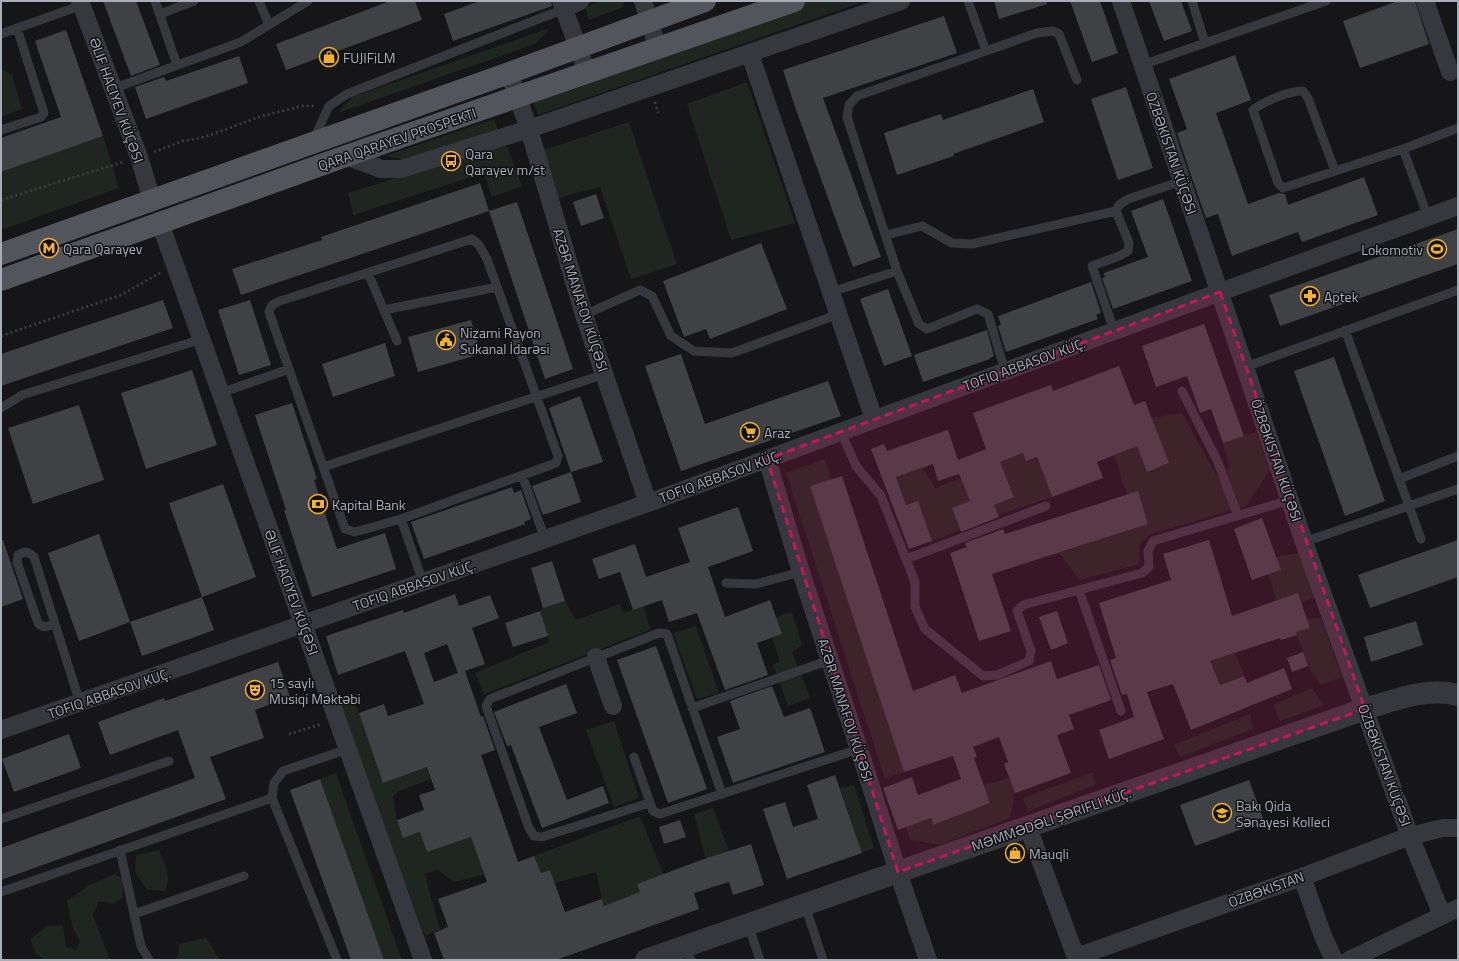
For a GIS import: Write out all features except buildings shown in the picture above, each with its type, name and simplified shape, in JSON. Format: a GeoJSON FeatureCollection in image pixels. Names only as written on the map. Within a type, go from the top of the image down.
{"type":"FeatureCollection","features":[{"type":"Feature","properties":{"kind":"main road","name":"QARA QARAYEV PROSPEKTI"},"geometry":{"type":"LineString","coordinates":[[1,254],[510,73],[705,1]]}},
{"type":"Feature","properties":{"kind":"main road","name":"QARA QARAYEV PROSPEKTI"},"geometry":{"type":"LineString","coordinates":[[1,280],[346,156],[794,1]]}},
{"type":"Feature","properties":{"kind":"street"},"geometry":{"type":"LineString","coordinates":[[580,1],[563,5],[587,72]]}},
{"type":"Feature","properties":{"kind":"street"},"geometry":{"type":"LineString","coordinates":[[643,1],[658,49]]}},
{"type":"Feature","properties":{"kind":"street"},"geometry":{"type":"LineString","coordinates":[[346,156],[381,169],[401,169],[529,129],[901,1]]}},
{"type":"Feature","properties":{"kind":"street","name":"ÖZBƏKISTAN KÜÇƏSI"},"geometry":{"type":"LineString","coordinates":[[1121,1],[1304,542],[1410,836],[1450,911]]}},
{"type":"Feature","properties":{"kind":"street"},"geometry":{"type":"LineString","coordinates":[[1425,1],[1450,72]]}},
{"type":"Feature","properties":{"kind":"street"},"geometry":{"type":"LineString","coordinates":[[81,3],[139,158],[152,200]]}},
{"type":"Feature","properties":{"kind":"street"},"geometry":{"type":"LineString","coordinates":[[750,54],[874,419]]}},
{"type":"Feature","properties":{"kind":"street","name":"AZƏR MANAFOV KÜÇƏSI"},"geometry":{"type":"LineString","coordinates":[[510,73],[529,129],[584,315],[648,503]]}},
{"type":"Feature","properties":{"kind":"street","name":"TOFIQ ABBASOV KÜÇ."},"geometry":{"type":"LineString","coordinates":[[1,730],[648,503],[1458,206]]}},
{"type":"Feature","properties":{"kind":"street"},"geometry":{"type":"LineString","coordinates":[[160,224],[423,960]]}},
{"type":"Feature","properties":{"kind":"street","name":"AZƏR MANAFOV KÜÇƏSI"},"geometry":{"type":"LineString","coordinates":[[767,459],[801,572],[928,960]]}},
{"type":"Feature","properties":{"kind":"street"},"geometry":{"type":"LineString","coordinates":[[596,657],[613,706]]}},
{"type":"Feature","properties":{"kind":"street","name":"MƏMMƏDƏLI ŞƏRIFLI KÜÇ."},"geometry":{"type":"LineString","coordinates":[[646,960],[689,953],[748,924],[1365,709],[1425,692],[1445,692],[1458,695]]}},
{"type":"Feature","properties":{"kind":"street"},"geometry":{"type":"LineString","coordinates":[[1028,826],[1077,958]]}},
{"type":"Feature","properties":{"kind":"street","name":"ÖZBƏKISTAN"},"geometry":{"type":"LineString","coordinates":[[1077,958],[1302,877],[1410,836],[1442,828],[1458,828]]}},
{"type":"Feature","properties":{"kind":"street"},"geometry":{"type":"LineString","coordinates":[[1302,877],[1323,936],[1334,960]]}},
{"type":"Feature","properties":{"kind":"street"},"geometry":{"type":"LineString","coordinates":[[1348,960],[1450,911]]}},
{"type":"Feature","properties":{"kind":"lane"},"geometry":{"type":"LineString","coordinates":[[155,1],[178,66]]}},
{"type":"Feature","properties":{"kind":"lane"},"geometry":{"type":"LineString","coordinates":[[160,14],[194,1]]}},
{"type":"Feature","properties":{"kind":"lane"},"geometry":{"type":"LineString","coordinates":[[259,1],[269,26]]}},
{"type":"Feature","properties":{"kind":"lane"},"geometry":{"type":"LineString","coordinates":[[112,89],[242,42],[308,1]]}},
{"type":"Feature","properties":{"kind":"lane"},"geometry":{"type":"LineString","coordinates":[[968,1],[986,51]]}},
{"type":"Feature","properties":{"kind":"lane"},"geometry":{"type":"LineString","coordinates":[[1192,1],[1205,42]]}},
{"type":"Feature","properties":{"kind":"lane"},"geometry":{"type":"LineString","coordinates":[[1295,1],[1298,11]]}},
{"type":"Feature","properties":{"kind":"lane"},"geometry":{"type":"LineString","coordinates":[[1142,65],[1326,1]]}},
{"type":"Feature","properties":{"kind":"lane"},"geometry":{"type":"LineString","coordinates":[[1,34],[81,3]]}},
{"type":"Feature","properties":{"kind":"lane"},"geometry":{"type":"LineString","coordinates":[[313,142],[329,106],[347,94],[563,5]]}},
{"type":"Feature","properties":{"kind":"lane"},"geometry":{"type":"LineString","coordinates":[[1,130],[41,117],[44,113],[17,28]]}},
{"type":"Feature","properties":{"kind":"lane"},"geometry":{"type":"LineString","coordinates":[[1005,371],[988,314],[977,309],[927,329],[919,324],[897,271],[847,117],[849,105],[857,96],[1037,33],[1053,31],[1059,34],[1076,80]]}},
{"type":"Feature","properties":{"kind":"lane"},"geometry":{"type":"LineString","coordinates":[[1335,171],[1308,98],[1303,91],[1296,91],[1260,104],[1252,110],[1278,183],[1282,188],[1335,171],[1403,149],[1458,128]]}},
{"type":"Feature","properties":{"kind":"lane"},"geometry":{"type":"LineString","coordinates":[[1403,149],[1428,217]]}},
{"type":"Feature","properties":{"kind":"lane"},"geometry":{"type":"LineString","coordinates":[[886,235],[922,226],[952,243],[972,244],[1116,211],[1120,205],[1128,199],[1182,181]]}},
{"type":"Feature","properties":{"kind":"lane"},"geometry":{"type":"LineString","coordinates":[[1114,331],[1092,266],[1120,256],[1128,251],[1130,243],[1116,211]]}},
{"type":"Feature","properties":{"kind":"lane"},"geometry":{"type":"LineString","coordinates":[[472,239],[479,245],[487,259],[558,456],[556,463],[401,519],[356,532],[345,529],[269,312],[272,306],[368,273],[472,239]]}},
{"type":"Feature","properties":{"kind":"lane"},"geometry":{"type":"LineString","coordinates":[[831,292],[897,271]]}},
{"type":"Feature","properties":{"kind":"lane"},"geometry":{"type":"LineString","coordinates":[[368,273],[397,341]]}},
{"type":"Feature","properties":{"kind":"lane"},"geometry":{"type":"LineString","coordinates":[[384,310],[497,287]]}},
{"type":"Feature","properties":{"kind":"lane"},"geometry":{"type":"LineString","coordinates":[[584,315],[640,290],[652,296],[671,336],[694,350],[732,353],[839,314]]}},
{"type":"Feature","properties":{"kind":"lane"},"geometry":{"type":"LineString","coordinates":[[1245,367],[1458,290]]}},
{"type":"Feature","properties":{"kind":"lane"},"geometry":{"type":"LineString","coordinates":[[1345,330],[1421,539]]}},
{"type":"Feature","properties":{"kind":"lane"},"geometry":{"type":"LineString","coordinates":[[1,408],[22,394],[202,339]]}},
{"type":"Feature","properties":{"kind":"lane"},"geometry":{"type":"LineString","coordinates":[[221,393],[288,369]]}},
{"type":"Feature","properties":{"kind":"lane"},"geometry":{"type":"LineString","coordinates":[[323,467],[605,374]]}},
{"type":"Feature","properties":{"kind":"lane"},"geometry":{"type":"LineString","coordinates":[[1182,391],[1217,460],[1238,516]]}},
{"type":"Feature","properties":{"kind":"lane"},"geometry":{"type":"LineString","coordinates":[[841,432],[856,466],[880,496],[914,582],[914,606],[925,629],[983,676],[997,675],[1029,662],[1031,652],[1017,611],[1023,605],[1142,573],[1149,567],[1148,551],[1153,541],[1290,500]]}},
{"type":"Feature","properties":{"kind":"lane"},"geometry":{"type":"LineString","coordinates":[[1399,478],[1458,456]]}},
{"type":"Feature","properties":{"kind":"lane"},"geometry":{"type":"LineString","coordinates":[[522,475],[545,539]]}},
{"type":"Feature","properties":{"kind":"lane"},"geometry":{"type":"LineString","coordinates":[[1304,542],[1458,489]]}},
{"type":"Feature","properties":{"kind":"lane"},"geometry":{"type":"LineString","coordinates":[[906,559],[1046,506]]}},
{"type":"Feature","properties":{"kind":"lane"},"geometry":{"type":"LineString","coordinates":[[401,519],[424,582]]}},
{"type":"Feature","properties":{"kind":"lane"},"geometry":{"type":"LineString","coordinates":[[55,624],[45,627],[38,623],[17,562],[18,555],[24,552],[29,552],[34,556],[80,703]]}},
{"type":"Feature","properties":{"kind":"lane"},"geometry":{"type":"LineString","coordinates":[[726,583],[756,584],[801,572]]}},
{"type":"Feature","properties":{"kind":"lane"},"geometry":{"type":"LineString","coordinates":[[1079,590],[1121,711]]}},
{"type":"Feature","properties":{"kind":"lane"},"geometry":{"type":"LineString","coordinates":[[649,803],[542,837],[534,836],[529,828],[486,706],[490,699],[659,633],[667,634],[722,794]]}},
{"type":"Feature","properties":{"kind":"lane"},"geometry":{"type":"LineString","coordinates":[[692,708],[830,660]]}},
{"type":"Feature","properties":{"kind":"lane"},"geometry":{"type":"LineString","coordinates":[[337,960],[272,798],[274,783],[283,771],[348,749]]}},
{"type":"Feature","properties":{"kind":"lane"},"geometry":{"type":"LineString","coordinates":[[634,757],[649,803],[653,811],[660,814],[859,749]]}},
{"type":"Feature","properties":{"kind":"lane"},"geometry":{"type":"LineString","coordinates":[[1,819],[169,761]]}},
{"type":"Feature","properties":{"kind":"lane"},"geometry":{"type":"LineString","coordinates":[[1,892],[272,798]]}},
{"type":"Feature","properties":{"kind":"lane"},"geometry":{"type":"LineString","coordinates":[[120,850],[141,946],[149,960]]}},
{"type":"Feature","properties":{"kind":"lane"},"geometry":{"type":"LineString","coordinates":[[134,914],[244,876]]}},
{"type":"Feature","properties":{"kind":"lane"},"geometry":{"type":"LineString","coordinates":[[805,905],[823,960]]}},
{"type":"Feature","properties":{"kind":"lane"},"geometry":{"type":"LineString","coordinates":[[748,924],[760,960]]}},
{"type":"Feature","properties":{"kind":"path"},"geometry":{"type":"LineString","coordinates":[[1,200],[139,158],[183,141],[205,137],[262,116],[302,106],[329,106]]}},
{"type":"Feature","properties":{"kind":"path"},"geometry":{"type":"LineString","coordinates":[[1,336],[121,294],[152,279],[175,264]]}},
{"type":"Feature","properties":{"kind":"path"},"geometry":{"type":"LineString","coordinates":[[289,734],[338,719]]}},
{"type":"Feature","properties":{"kind":"highlighted area"},"geometry":{"type":"Polygon","coordinates":[[[1220,292],[1365,709],[898,872],[767,459],[1220,292]]]}},
{"type":"Feature","properties":{"kind":"shaded area"},"geometry":{"type":"Polygon","coordinates":[[[601,1],[622,1],[624,7],[589,20],[585,7],[601,1]]]}},
{"type":"Feature","properties":{"kind":"shaded area"},"geometry":{"type":"Polygon","coordinates":[[[803,1],[865,1],[538,115],[531,96],[803,1]]]}},
{"type":"Feature","properties":{"kind":"shaded area"},"geometry":{"type":"Polygon","coordinates":[[[550,28],[535,44],[338,113],[352,97],[550,28]]]}},
{"type":"Feature","properties":{"kind":"shaded area"},"geometry":{"type":"Polygon","coordinates":[[[1,69],[12,75],[22,109],[1,117],[1,69]]]}},
{"type":"Feature","properties":{"kind":"shaded area"},"geometry":{"type":"Polygon","coordinates":[[[747,82],[795,223],[731,240],[687,104],[747,82]]]}},
{"type":"Feature","properties":{"kind":"shaded area"},"geometry":{"type":"Polygon","coordinates":[[[494,119],[498,130],[404,160],[385,156],[494,119]]]}},
{"type":"Feature","properties":{"kind":"shaded area"},"geometry":{"type":"Polygon","coordinates":[[[629,122],[677,264],[631,279],[600,187],[558,198],[544,150],[629,122]]]}},
{"type":"Feature","properties":{"kind":"shaded area"},"geometry":{"type":"Polygon","coordinates":[[[103,136],[119,188],[1,230],[1,172],[103,136]]]}},
{"type":"Feature","properties":{"kind":"shaded area"},"geometry":{"type":"Polygon","coordinates":[[[506,143],[522,186],[492,197],[484,173],[353,215],[348,193],[506,143]]]}},
{"type":"Feature","properties":{"kind":"shaded area"},"geometry":{"type":"Polygon","coordinates":[[[1182,413],[1216,475],[1230,468],[1223,443],[1256,432],[1270,470],[1246,506],[1151,534],[1140,543],[1139,564],[1080,580],[1059,553],[1148,524],[1127,495],[1114,455],[1137,446],[1147,471],[1168,464],[1151,418],[1182,413]]]}},
{"type":"Feature","properties":{"kind":"shaded area"},"geometry":{"type":"Polygon","coordinates":[[[1024,453],[1027,461],[1036,458],[1052,497],[998,515],[994,505],[1014,496],[1000,462],[1024,453]]]}},
{"type":"Feature","properties":{"kind":"shaded area"},"geometry":{"type":"Polygon","coordinates":[[[825,459],[831,479],[811,486],[904,772],[885,779],[786,473],[825,459]]]}},
{"type":"Feature","properties":{"kind":"shaded area"},"geometry":{"type":"Polygon","coordinates":[[[923,468],[935,488],[960,478],[970,501],[952,508],[960,530],[932,541],[918,501],[906,505],[896,476],[923,468]]]}},
{"type":"Feature","properties":{"kind":"shaded area"},"geometry":{"type":"Polygon","coordinates":[[[1300,553],[1315,597],[1301,603],[1298,593],[1277,600],[1268,574],[1276,557],[1300,553]]]}},
{"type":"Feature","properties":{"kind":"shaded area"},"geometry":{"type":"Polygon","coordinates":[[[565,601],[576,620],[619,604],[624,613],[644,606],[650,630],[484,694],[475,673],[549,642],[540,611],[543,608],[565,601]]]}},
{"type":"Feature","properties":{"kind":"shaded area"},"geometry":{"type":"Polygon","coordinates":[[[792,612],[802,645],[792,652],[810,698],[788,706],[773,665],[780,661],[772,638],[781,634],[776,617],[792,612]]]}},
{"type":"Feature","properties":{"kind":"shaded area"},"geometry":{"type":"Polygon","coordinates":[[[1321,618],[1342,677],[1321,685],[1308,666],[1296,632],[1310,628],[1307,619],[1321,618]]]}},
{"type":"Feature","properties":{"kind":"shaded area"},"geometry":{"type":"Polygon","coordinates":[[[696,626],[719,693],[697,699],[673,633],[696,626]]]}},
{"type":"Feature","properties":{"kind":"shaded area"},"geometry":{"type":"Polygon","coordinates":[[[1235,653],[1244,675],[1220,685],[1217,678],[1201,684],[1194,666],[1235,653]]]}},
{"type":"Feature","properties":{"kind":"shaded area"},"geometry":{"type":"Polygon","coordinates":[[[1312,688],[1324,705],[1280,721],[1273,705],[1312,688]]]}},
{"type":"Feature","properties":{"kind":"shaded area"},"geometry":{"type":"Polygon","coordinates":[[[352,699],[359,713],[383,782],[427,767],[431,779],[397,792],[393,797],[397,820],[403,838],[420,832],[427,852],[471,837],[485,874],[454,882],[438,870],[425,874],[440,930],[425,936],[337,702],[352,699]]]}},
{"type":"Feature","properties":{"kind":"shaded area"},"geometry":{"type":"Polygon","coordinates":[[[1250,714],[1253,729],[1180,757],[1174,745],[1250,714]]]}},
{"type":"Feature","properties":{"kind":"shaded area"},"geometry":{"type":"Polygon","coordinates":[[[614,721],[639,798],[614,807],[586,730],[614,721]]]}},
{"type":"Feature","properties":{"kind":"shaded area"},"geometry":{"type":"Polygon","coordinates":[[[1093,772],[1095,785],[1028,811],[1023,798],[1093,772]]]}},
{"type":"Feature","properties":{"kind":"shaded area"},"geometry":{"type":"Polygon","coordinates":[[[336,773],[402,960],[384,960],[320,779],[336,773]]]}},
{"type":"Feature","properties":{"kind":"shaded area"},"geometry":{"type":"Polygon","coordinates":[[[1009,778],[1015,793],[1010,818],[939,845],[910,840],[906,827],[926,820],[930,817],[933,825],[990,803],[983,785],[1009,778]]]}},
{"type":"Feature","properties":{"kind":"shaded area"},"geometry":{"type":"Polygon","coordinates":[[[854,785],[874,848],[862,853],[840,788],[854,785]]]}},
{"type":"Feature","properties":{"kind":"shaded area"},"geometry":{"type":"Polygon","coordinates":[[[713,808],[729,851],[706,859],[694,814],[713,808]]]}},
{"type":"Feature","properties":{"kind":"shaded area"},"geometry":{"type":"Polygon","coordinates":[[[640,816],[664,875],[637,884],[640,892],[608,916],[602,899],[596,872],[555,883],[550,870],[541,873],[534,856],[640,816]]]}},
{"type":"Feature","properties":{"kind":"shaded area"},"geometry":{"type":"Polygon","coordinates":[[[159,850],[167,870],[167,886],[165,891],[147,890],[135,872],[136,855],[159,850]]]}},
{"type":"Feature","properties":{"kind":"shaded area"},"geometry":{"type":"Polygon","coordinates":[[[115,874],[122,878],[123,897],[113,904],[99,901],[93,915],[110,960],[44,960],[36,954],[30,939],[47,926],[63,925],[66,947],[77,950],[80,941],[72,926],[67,901],[88,886],[115,874]]]}},
{"type":"Feature","properties":{"kind":"shaded area"},"geometry":{"type":"Polygon","coordinates":[[[206,938],[220,960],[177,960],[180,944],[206,938]]]}},
{"type":"Feature","properties":{"kind":"place","name":"FUJIFiLM"},"geometry":{"type":"Point","coordinates":[329,57]}},
{"type":"Feature","properties":{"kind":"place","name":"Qara Qarayev m/st"},"geometry":{"type":"Point","coordinates":[451,161]}},
{"type":"Feature","properties":{"kind":"place","name":"Qara Qarayev"},"geometry":{"type":"Point","coordinates":[49,248]}},
{"type":"Feature","properties":{"kind":"place","name":"Lokomotiv"},"geometry":{"type":"Point","coordinates":[1437,249]}},
{"type":"Feature","properties":{"kind":"place","name":"Aptek"},"geometry":{"type":"Point","coordinates":[1310,296]}},
{"type":"Feature","properties":{"kind":"place","name":"Nizami Rayon Sukanal İdarəsi"},"geometry":{"type":"Point","coordinates":[446,340]}},
{"type":"Feature","properties":{"kind":"place","name":"Araz"},"geometry":{"type":"Point","coordinates":[750,432]}},
{"type":"Feature","properties":{"kind":"place","name":"Kapital Bank"},"geometry":{"type":"Point","coordinates":[318,504]}},
{"type":"Feature","properties":{"kind":"place","name":"15 saylı Musiqi Məktəbi"},"geometry":{"type":"Point","coordinates":[255,690]}},
{"type":"Feature","properties":{"kind":"place","name":"Bakı Qida Sənayesi Kolleci"},"geometry":{"type":"Point","coordinates":[1222,813]}},
{"type":"Feature","properties":{"kind":"place","name":"Mauqli"},"geometry":{"type":"Point","coordinates":[1015,853]}}]}
